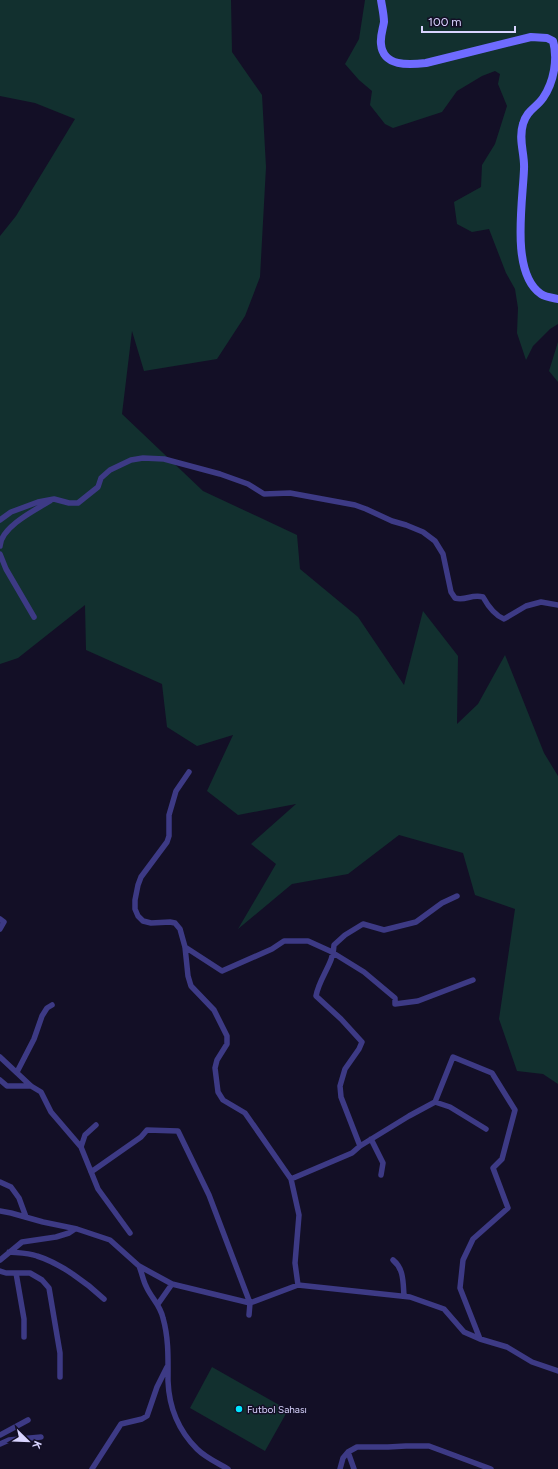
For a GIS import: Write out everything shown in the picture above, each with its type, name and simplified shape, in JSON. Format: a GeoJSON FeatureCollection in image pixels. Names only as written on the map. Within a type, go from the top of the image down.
{"type":"FeatureCollection","features":[{"type":"Feature","properties":{"kind":"street"},"geometry":{"type":"LineString","coordinates":[[381,0],[384,22],[380,42],[382,50],[385,56],[399,64],[409,65],[426,63],[531,37],[547,38],[553,41],[557,55],[553,78],[542,99],[527,114],[520,137],[524,167],[520,216],[521,246],[527,278],[534,288],[542,295],[558,299]]}},
{"type":"Feature","properties":{"kind":"street"},"geometry":{"type":"LineString","coordinates":[[0,520],[11,512],[38,502],[54,499],[68,503],[78,503],[98,487],[101,478],[117,466],[131,460],[143,458],[164,459],[220,474],[248,484],[264,494],[290,493],[366,508],[392,521],[423,532],[435,541],[443,554],[451,592],[455,598],[461,600],[476,596],[483,597],[488,606],[499,617],[504,619],[526,606],[541,602],[558,605]]}},
{"type":"Feature","properties":{"kind":"street"},"geometry":{"type":"LineString","coordinates":[[0,546],[0,541],[10,527],[54,499]]}},
{"type":"Feature","properties":{"kind":"street"},"geometry":{"type":"LineString","coordinates":[[0,554],[6,569],[34,617]]}},
{"type":"Feature","properties":{"kind":"street"},"geometry":{"type":"LineString","coordinates":[[189,772],[176,790],[169,815],[169,836],[167,842],[141,877],[135,900],[135,909],[138,916],[143,921],[151,923],[175,923],[180,929],[185,947],[188,976],[192,986],[214,1010],[227,1036],[227,1044],[217,1060],[215,1068],[218,1092],[223,1100],[245,1113],[291,1180],[299,1215],[295,1263],[298,1285]]}},
{"type":"Feature","properties":{"kind":"street"},"geometry":{"type":"LineString","coordinates":[[360,1146],[341,1097],[340,1086],[345,1069],[362,1042],[341,1019],[316,996],[317,989],[334,954],[334,945],[345,935],[363,924],[384,930],[416,922],[442,903],[457,896]]}},
{"type":"Feature","properties":{"kind":"street"},"geometry":{"type":"LineString","coordinates":[[0,919],[4,922],[0,929]]}},
{"type":"Feature","properties":{"kind":"street"},"geometry":{"type":"LineString","coordinates":[[185,947],[222,971],[272,949],[284,940],[308,942],[330,951],[364,972],[395,998],[395,1004],[418,1001],[473,980]]}},
{"type":"Feature","properties":{"kind":"street"},"geometry":{"type":"LineString","coordinates":[[17,1072],[34,1039],[42,1016],[47,1008],[52,1005]]}},
{"type":"Feature","properties":{"kind":"street"},"geometry":{"type":"LineString","coordinates":[[291,1180],[352,1153],[371,1139],[435,1102],[454,1057],[492,1073],[515,1110],[502,1159],[493,1168],[508,1208],[473,1239],[463,1260],[460,1288],[480,1339]]}},
{"type":"Feature","properties":{"kind":"street"},"geometry":{"type":"LineString","coordinates":[[0,1058],[31,1086],[40,1092],[50,1112],[81,1148],[98,1189],[130,1233]]}},
{"type":"Feature","properties":{"kind":"street"},"geometry":{"type":"LineString","coordinates":[[0,1080],[7,1086],[31,1086]]}},
{"type":"Feature","properties":{"kind":"street"},"geometry":{"type":"LineString","coordinates":[[435,1102],[450,1107],[486,1129]]}},
{"type":"Feature","properties":{"kind":"street"},"geometry":{"type":"LineString","coordinates":[[81,1148],[85,1135],[96,1125]]}},
{"type":"Feature","properties":{"kind":"street"},"geometry":{"type":"LineString","coordinates":[[92,1172],[141,1137],[147,1130],[178,1131],[209,1195],[250,1303],[250,1315]]}},
{"type":"Feature","properties":{"kind":"street"},"geometry":{"type":"LineString","coordinates":[[371,1139],[382,1163],[381,1175]]}},
{"type":"Feature","properties":{"kind":"street"},"geometry":{"type":"LineString","coordinates":[[0,1182],[11,1187],[19,1198],[26,1217]]}},
{"type":"Feature","properties":{"kind":"street"},"geometry":{"type":"LineString","coordinates":[[0,1211],[75,1229],[110,1240],[139,1266],[172,1284],[250,1303],[298,1285],[404,1296],[422,1300],[444,1309],[464,1332],[480,1339],[507,1347],[532,1362],[558,1371]]}},
{"type":"Feature","properties":{"kind":"street"},"geometry":{"type":"LineString","coordinates":[[0,1260],[22,1242],[56,1237],[69,1233],[75,1229]]}},
{"type":"Feature","properties":{"kind":"street"},"geometry":{"type":"LineString","coordinates":[[9,1252],[28,1254],[46,1260],[85,1283],[104,1299]]}},
{"type":"Feature","properties":{"kind":"street"},"geometry":{"type":"LineString","coordinates":[[393,1260],[399,1266],[404,1296]]}},
{"type":"Feature","properties":{"kind":"street"},"geometry":{"type":"LineString","coordinates":[[139,1266],[146,1287],[158,1304],[163,1318],[168,1348],[170,1397],[172,1410],[177,1422],[197,1449],[228,1469]]}},
{"type":"Feature","properties":{"kind":"street"},"geometry":{"type":"LineString","coordinates":[[0,1271],[4,1273],[33,1274],[42,1280],[49,1288],[60,1353],[60,1377]]}},
{"type":"Feature","properties":{"kind":"street"},"geometry":{"type":"LineString","coordinates":[[16,1273],[24,1320],[24,1337]]}},
{"type":"Feature","properties":{"kind":"street"},"geometry":{"type":"LineString","coordinates":[[158,1304],[172,1284]]}},
{"type":"Feature","properties":{"kind":"street"},"geometry":{"type":"LineString","coordinates":[[92,1469],[121,1424],[142,1419],[147,1416],[157,1387],[168,1365]]}},
{"type":"Feature","properties":{"kind":"street"},"geometry":{"type":"LineString","coordinates":[[0,1435],[28,1420]]}},
{"type":"Feature","properties":{"kind":"street"},"geometry":{"type":"LineString","coordinates":[[0,1444],[9,1440],[41,1437]]}},
{"type":"Feature","properties":{"kind":"street"},"geometry":{"type":"LineString","coordinates":[[340,1469],[343,1458],[348,1452],[357,1447],[429,1446],[491,1469]]}},
{"type":"Feature","properties":{"kind":"street"},"geometry":{"type":"LineString","coordinates":[[348,1452],[354,1469]]}},
{"type":"Feature","properties":{"kind":"green space"},"geometry":{"type":"Polygon","coordinates":[[[0,0],[231,0],[232,52],[262,95],[266,167],[260,277],[245,316],[217,359],[144,371],[132,331],[122,414],[203,491],[297,535],[300,569],[358,617],[404,685],[423,611],[458,656],[457,724],[478,704],[505,655],[544,753],[558,776],[558,1084],[543,1074],[517,1071],[499,1019],[515,909],[475,895],[463,853],[399,835],[348,874],[292,884],[238,929],[276,864],[251,844],[296,804],[238,815],[207,791],[233,735],[197,746],[167,727],[162,684],[86,650],[85,605],[18,658],[0,664],[0,236],[16,216],[75,119],[35,103],[0,96],[0,0]]]}},
{"type":"Feature","properties":{"kind":"green space"},"geometry":{"type":"Polygon","coordinates":[[[365,0],[558,0],[558,324],[550,329],[533,346],[526,360],[517,333],[518,308],[515,289],[506,273],[489,229],[472,232],[457,224],[454,202],[481,187],[482,165],[495,144],[507,106],[498,84],[500,74],[495,71],[482,76],[457,91],[442,112],[393,128],[385,124],[370,105],[372,91],[359,80],[345,64],[359,39],[365,0]]]}},
{"type":"Feature","properties":{"kind":"green space"},"geometry":{"type":"Polygon","coordinates":[[[558,342],[558,382],[549,371],[558,342]]]}},
{"type":"Feature","properties":{"kind":"green space","name":"Futbol Sahası"},"geometry":{"type":"Polygon","coordinates":[[[212,1367],[288,1410],[265,1451],[190,1408],[212,1367]]]}},
{"type":"Feature","properties":{"kind":"place","name":"Futbol Sahası"},"geometry":{"type":"Point","coordinates":[239,1409]}}]}
